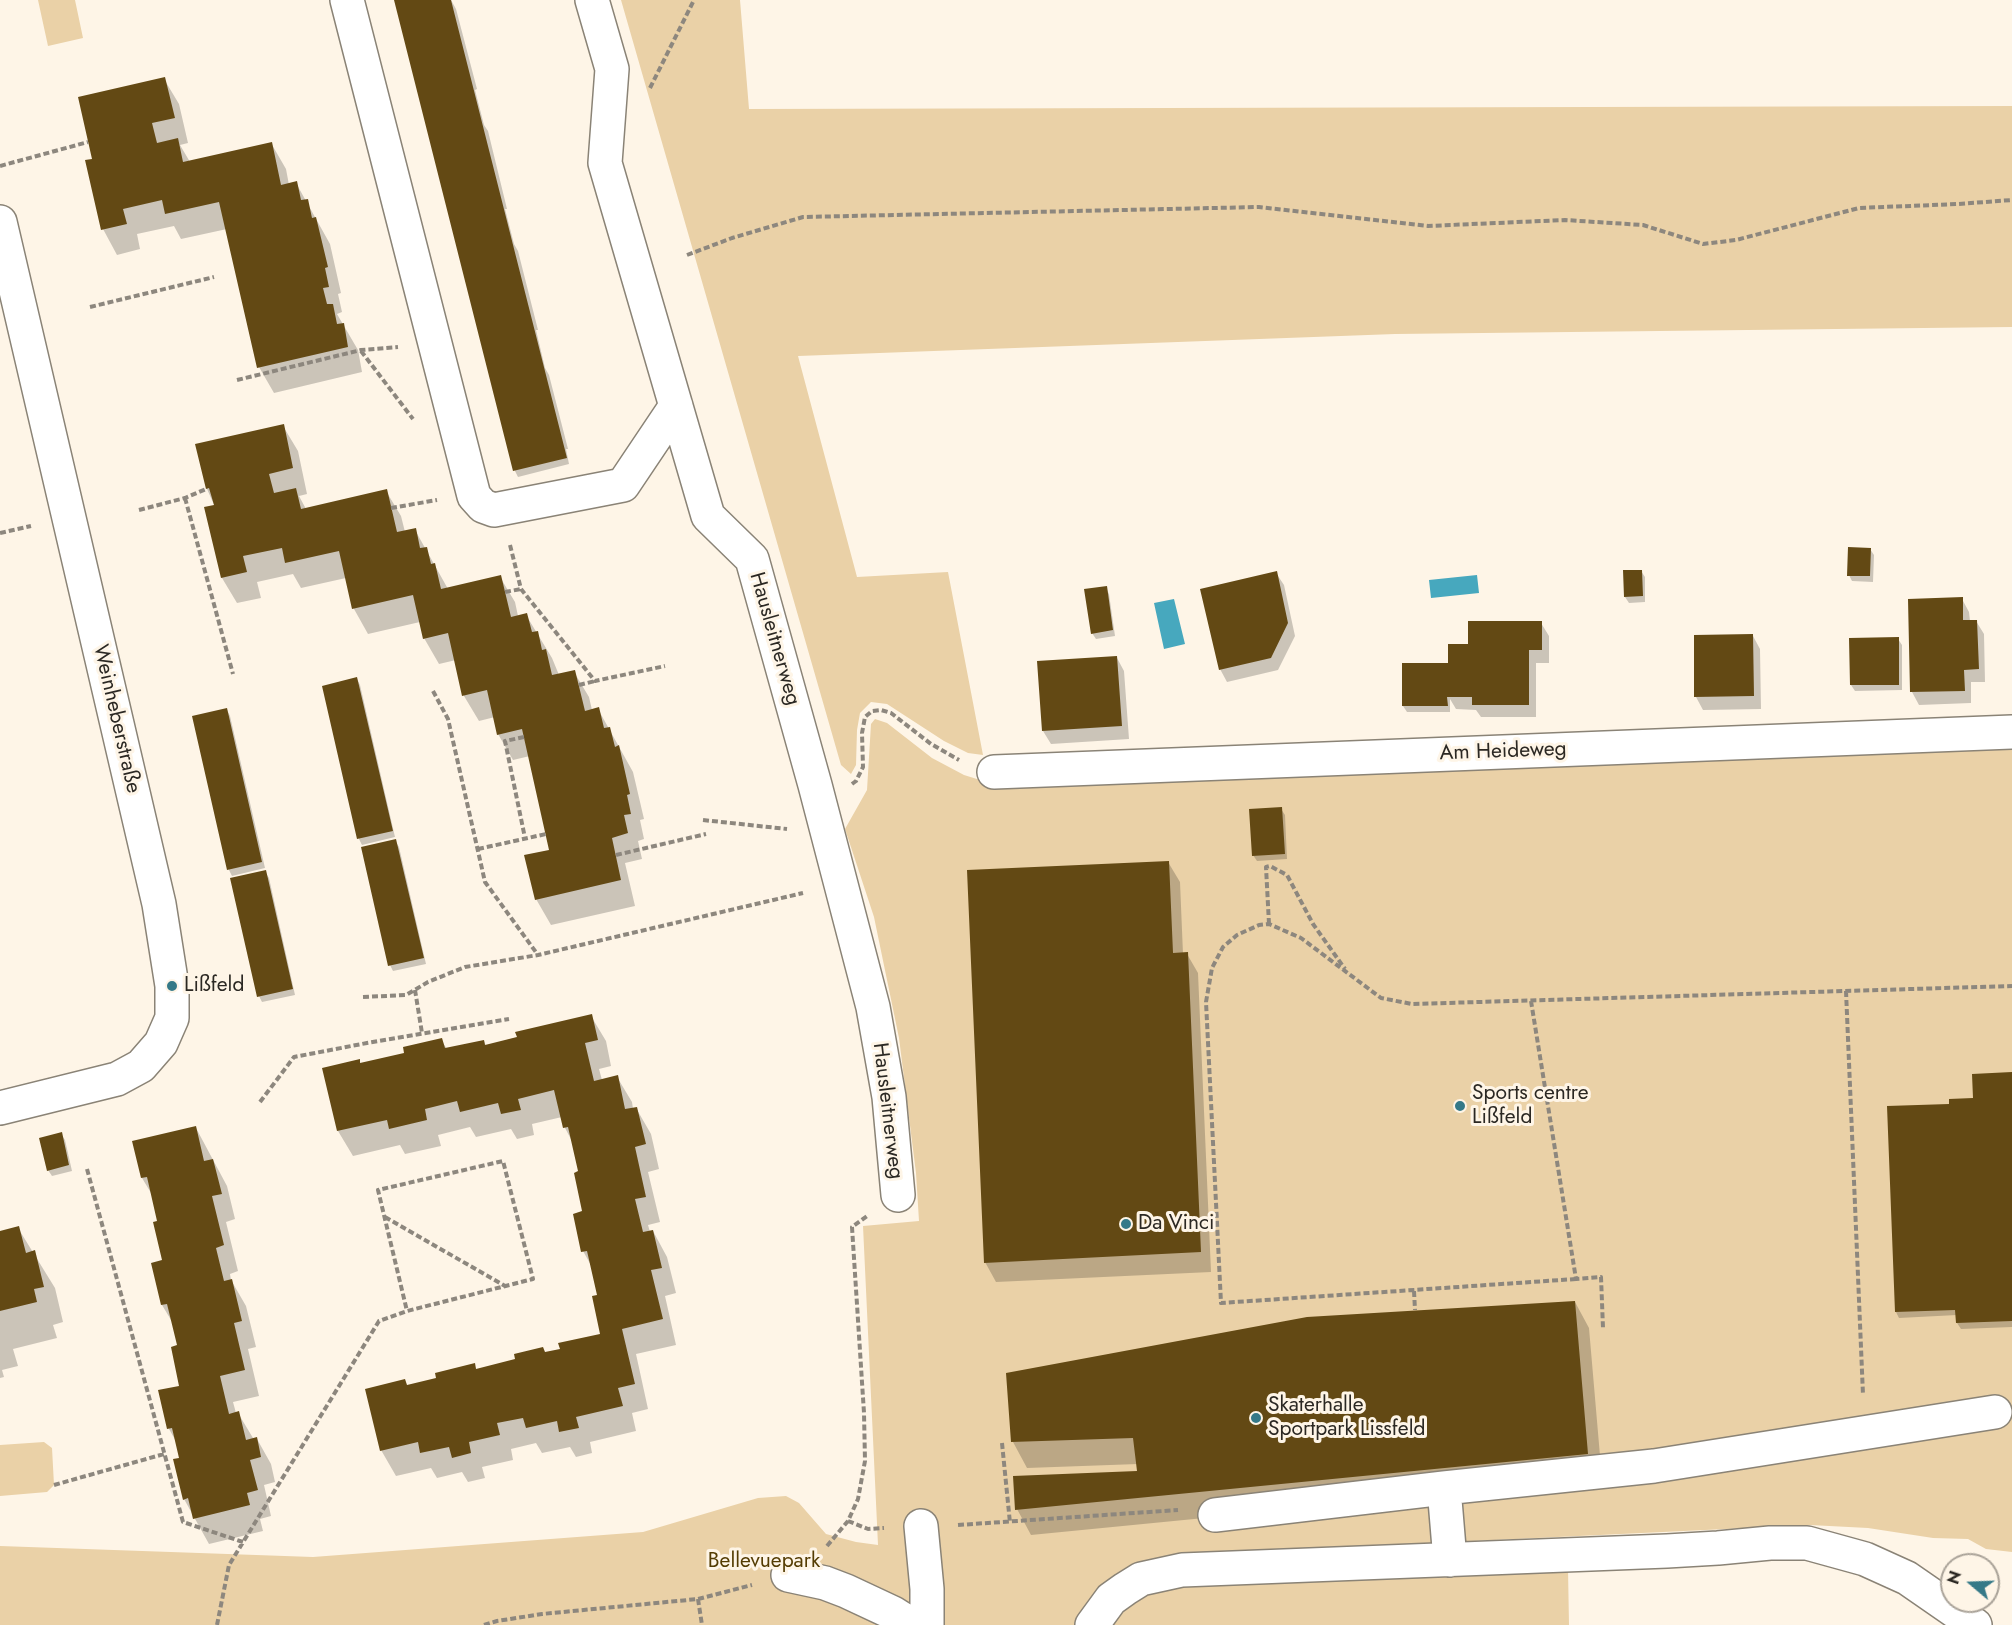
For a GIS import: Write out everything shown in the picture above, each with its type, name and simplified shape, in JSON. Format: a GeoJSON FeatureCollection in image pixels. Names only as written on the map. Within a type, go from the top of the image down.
{"type":"FeatureCollection","features":[{"type":"Feature","properties":{"kind":"street"},"geometry":{"type":"LineString","coordinates":[[347,0],[474,496],[483,506],[494,510],[623,485],[676,406]]}},
{"type":"Feature","properties":{"kind":"street","name":"Hausleitnerweg"},"geometry":{"type":"LineString","coordinates":[[591,0],[612,69],[605,163],[708,516],[752,559],[815,785],[873,1007],[889,1097],[898,1195]]}},
{"type":"Feature","properties":{"kind":"street","name":"Weinheberstraße"},"geometry":{"type":"LineString","coordinates":[[0,222],[159,904],[172,986],[172,1018],[161,1043],[141,1066],[117,1079],[0,1108]]}},
{"type":"Feature","properties":{"kind":"street","name":"Am Heideweg"},"geometry":{"type":"LineString","coordinates":[[994,772],[2012,732]]}},
{"type":"Feature","properties":{"kind":"street"},"geometry":{"type":"LineString","coordinates":[[1215,1515],[1654,1466],[1995,1412]]}},
{"type":"Feature","properties":{"kind":"street"},"geometry":{"type":"LineString","coordinates":[[1444,1488],[1450,1560]]}},
{"type":"Feature","properties":{"kind":"street"},"geometry":{"type":"LineString","coordinates":[[921,1526],[927,1589],[927,1625]]}},
{"type":"Feature","properties":{"kind":"street"},"geometry":{"type":"LineString","coordinates":[[1092,1625],[1111,1599],[1125,1589],[1142,1579],[1182,1569],[1718,1548],[1770,1542],[1806,1543],[1866,1559],[1906,1578],[1975,1625]]}},
{"type":"Feature","properties":{"kind":"street"},"geometry":{"type":"LineString","coordinates":[[788,1575],[846,1591],[885,1609],[912,1625]]}},
{"type":"Feature","properties":{"kind":"path"},"geometry":{"type":"LineString","coordinates":[[647,94],[694,0]]}},
{"type":"Feature","properties":{"kind":"path"},"geometry":{"type":"LineString","coordinates":[[0,166],[88,142]]}},
{"type":"Feature","properties":{"kind":"path"},"geometry":{"type":"LineString","coordinates":[[687,255],[732,238],[803,217],[1259,207],[1428,226],[1565,220],[1643,225],[1703,244],[1736,240],[1859,208],[2012,200]]}},
{"type":"Feature","properties":{"kind":"path"},"geometry":{"type":"LineString","coordinates":[[90,307],[214,277]]}},
{"type":"Feature","properties":{"kind":"path"},"geometry":{"type":"LineString","coordinates":[[237,380],[361,350],[434,344]]}},
{"type":"Feature","properties":{"kind":"path"},"geometry":{"type":"LineString","coordinates":[[361,350],[416,422]]}},
{"type":"Feature","properties":{"kind":"path"},"geometry":{"type":"LineString","coordinates":[[138,510],[185,498],[206,489]]}},
{"type":"Feature","properties":{"kind":"path"},"geometry":{"type":"LineString","coordinates":[[185,498],[233,674]]}},
{"type":"Feature","properties":{"kind":"path"},"geometry":{"type":"LineString","coordinates":[[392,508],[430,501]]}},
{"type":"Feature","properties":{"kind":"path"},"geometry":{"type":"LineString","coordinates":[[501,509],[521,589],[595,681]]}},
{"type":"Feature","properties":{"kind":"path"},"geometry":{"type":"LineString","coordinates":[[0,533],[38,525]]}},
{"type":"Feature","properties":{"kind":"path"},"geometry":{"type":"LineString","coordinates":[[505,592],[521,589]]}},
{"type":"Feature","properties":{"kind":"path"},"geometry":{"type":"LineString","coordinates":[[579,685],[665,666]]}},
{"type":"Feature","properties":{"kind":"path"},"geometry":{"type":"LineString","coordinates":[[433,691],[448,719],[485,882],[538,955]]}},
{"type":"Feature","properties":{"kind":"path"},"geometry":{"type":"LineString","coordinates":[[844,790],[856,781],[863,767],[862,733],[866,717],[872,711],[881,710],[891,713],[931,744],[957,759],[994,772]]}},
{"type":"Feature","properties":{"kind":"path"},"geometry":{"type":"LineString","coordinates":[[524,737],[505,741],[525,838]]}},
{"type":"Feature","properties":{"kind":"path"},"geometry":{"type":"LineString","coordinates":[[703,820],[787,829]]}},
{"type":"Feature","properties":{"kind":"path"},"geometry":{"type":"LineString","coordinates":[[478,849],[546,834]]}},
{"type":"Feature","properties":{"kind":"path"},"geometry":{"type":"LineString","coordinates":[[616,855],[706,834]]}},
{"type":"Feature","properties":{"kind":"path"},"geometry":{"type":"LineString","coordinates":[[1269,924],[1266,867],[1270,866],[1287,875],[1313,924],[1348,973]]}},
{"type":"Feature","properties":{"kind":"path"},"geometry":{"type":"LineString","coordinates":[[363,997],[406,994],[465,967],[538,955],[803,892]]}},
{"type":"Feature","properties":{"kind":"path"},"geometry":{"type":"LineString","coordinates":[[1603,1328],[1601,1277],[1221,1303],[1206,1002],[1212,968],[1223,947],[1237,935],[1260,925],[1269,924],[1301,938],[1381,998],[1412,1004],[2012,986]]}},
{"type":"Feature","properties":{"kind":"path"},"geometry":{"type":"LineString","coordinates":[[415,990],[422,1033]]}},
{"type":"Feature","properties":{"kind":"path"},"geometry":{"type":"LineString","coordinates":[[1846,991],[1864,1434]]}},
{"type":"Feature","properties":{"kind":"path"},"geometry":{"type":"LineString","coordinates":[[1532,1001],[1576,1279]]}},
{"type":"Feature","properties":{"kind":"path"},"geometry":{"type":"LineString","coordinates":[[260,1102],[294,1057],[509,1019]]}},
{"type":"Feature","properties":{"kind":"path"},"geometry":{"type":"LineString","coordinates":[[217,1625],[229,1565],[379,1321],[406,1311],[533,1279],[503,1161],[378,1190],[406,1311]]}},
{"type":"Feature","properties":{"kind":"path"},"geometry":{"type":"LineString","coordinates":[[87,1169],[183,1522],[243,1542]]}},
{"type":"Feature","properties":{"kind":"path"},"geometry":{"type":"LineString","coordinates":[[385,1217],[505,1286]]}},
{"type":"Feature","properties":{"kind":"path"},"geometry":{"type":"LineString","coordinates":[[484,1625],[542,1614],[698,1599],[788,1575],[815,1556],[831,1541],[848,1521],[858,1499],[865,1461],[852,1227]]}},
{"type":"Feature","properties":{"kind":"path"},"geometry":{"type":"LineString","coordinates":[[1414,1291],[1415,1310]]}},
{"type":"Feature","properties":{"kind":"path"},"geometry":{"type":"LineString","coordinates":[[1002,1443],[1010,1523],[1181,1510]]}},
{"type":"Feature","properties":{"kind":"path"},"geometry":{"type":"LineString","coordinates":[[54,1485],[164,1454]]}},
{"type":"Feature","properties":{"kind":"path"},"geometry":{"type":"LineString","coordinates":[[698,1599],[702,1625]]}},
{"type":"Feature","properties":{"kind":"green space"},"geometry":{"type":"Polygon","coordinates":[[[38,0],[75,0],[83,38],[48,46],[38,0]]]}},
{"type":"Feature","properties":{"kind":"green space"},"geometry":{"type":"Polygon","coordinates":[[[621,0],[740,0],[749,109],[2012,106],[2012,327],[1395,334],[798,356],[857,577],[948,572],[983,755],[968,753],[944,741],[887,704],[871,702],[860,713],[856,765],[851,774],[841,765],[621,0]]]}},
{"type":"Feature","properties":{"kind":"green space","name":"Sports centre Lißfeld"},"geometry":{"type":"Polygon","coordinates":[[[875,719],[887,723],[932,758],[964,775],[993,784],[2012,745],[2012,1552],[1986,1549],[1968,1539],[1933,1538],[1868,1528],[1810,1525],[1200,1554],[1568,1569],[1569,1625],[0,1625],[0,1546],[313,1557],[643,1532],[758,1498],[786,1496],[799,1503],[826,1534],[878,1545],[863,1226],[919,1221],[916,1173],[899,1038],[874,917],[845,829],[867,790],[871,724],[875,719]]]}},
{"type":"Feature","properties":{"kind":"green space"},"geometry":{"type":"Polygon","coordinates":[[[44,1442],[52,1448],[54,1485],[47,1492],[0,1496],[0,1445],[44,1442]]]}},
{"type":"Feature","properties":{"kind":"water"},"geometry":{"type":"Polygon","coordinates":[[[1477,575],[1479,593],[1431,598],[1429,580],[1477,575]]]}},
{"type":"Feature","properties":{"kind":"water"},"geometry":{"type":"Polygon","coordinates":[[[1174,599],[1185,644],[1164,649],[1154,603],[1174,599]]]}},
{"type":"Feature","properties":{"kind":"building"},"geometry":{"type":"Polygon","coordinates":[[[394,0],[451,0],[567,458],[513,471],[394,0]]]}},
{"type":"Feature","properties":{"kind":"building"},"geometry":{"type":"Polygon","coordinates":[[[165,77],[175,118],[152,123],[157,143],[178,138],[183,162],[272,142],[281,185],[297,181],[301,200],[308,199],[312,218],[316,217],[328,267],[325,268],[329,287],[323,288],[327,304],[333,304],[337,324],[344,323],[348,347],[257,368],[219,202],[165,214],[162,200],[123,209],[127,224],[101,230],[85,160],[92,159],[78,97],[165,77]]]}},
{"type":"Feature","properties":{"kind":"building"},"geometry":{"type":"Polygon","coordinates":[[[284,424],[293,468],[269,474],[274,493],[296,488],[301,509],[387,489],[397,532],[416,528],[420,548],[427,547],[431,564],[435,563],[441,589],[501,575],[511,617],[527,613],[532,632],[538,631],[542,650],[546,649],[552,675],[575,670],[585,711],[599,707],[604,728],[610,727],[615,747],[619,745],[630,794],[627,795],[631,814],[624,815],[628,833],[612,838],[621,880],[535,900],[524,855],[549,850],[522,729],[497,735],[487,690],[462,696],[448,633],[423,639],[413,595],[352,609],[339,551],[285,563],[282,548],[243,556],[247,572],[221,578],[204,507],[214,505],[209,488],[206,489],[195,444],[284,424]]]}},
{"type":"Feature","properties":{"kind":"building"},"geometry":{"type":"Polygon","coordinates":[[[1848,547],[1871,548],[1870,576],[1847,576],[1848,547]]]}},
{"type":"Feature","properties":{"kind":"building"},"geometry":{"type":"Polygon","coordinates":[[[1623,570],[1642,570],[1643,596],[1624,597],[1623,570]]]}},
{"type":"Feature","properties":{"kind":"building"},"geometry":{"type":"Polygon","coordinates":[[[1277,571],[1288,623],[1271,658],[1219,670],[1200,589],[1277,571]]]}},
{"type":"Feature","properties":{"kind":"building"},"geometry":{"type":"Polygon","coordinates":[[[1107,586],[1113,630],[1091,634],[1084,589],[1107,586]]]}},
{"type":"Feature","properties":{"kind":"building"},"geometry":{"type":"Polygon","coordinates":[[[1963,597],[1963,620],[1977,620],[1979,669],[1964,670],[1965,691],[1910,692],[1908,599],[1963,597]]]}},
{"type":"Feature","properties":{"kind":"building"},"geometry":{"type":"Polygon","coordinates":[[[1468,621],[1542,621],[1542,650],[1529,650],[1529,705],[1472,705],[1472,697],[1447,697],[1448,706],[1402,706],[1402,663],[1448,663],[1448,644],[1468,644],[1468,621]]]}},
{"type":"Feature","properties":{"kind":"building"},"geometry":{"type":"Polygon","coordinates":[[[1753,634],[1754,696],[1694,697],[1694,635],[1753,634]]]}},
{"type":"Feature","properties":{"kind":"building"},"geometry":{"type":"Polygon","coordinates":[[[1899,637],[1899,685],[1850,685],[1849,638],[1899,637]]]}},
{"type":"Feature","properties":{"kind":"building"},"geometry":{"type":"Polygon","coordinates":[[[1117,656],[1122,726],[1042,731],[1037,661],[1117,656]]]}},
{"type":"Feature","properties":{"kind":"building"},"geometry":{"type":"Polygon","coordinates":[[[357,677],[393,831],[357,839],[322,686],[357,677]]]}},
{"type":"Feature","properties":{"kind":"building"},"geometry":{"type":"Polygon","coordinates":[[[227,708],[262,862],[227,870],[192,716],[227,708]]]}},
{"type":"Feature","properties":{"kind":"building"},"geometry":{"type":"Polygon","coordinates":[[[1282,807],[1285,854],[1252,856],[1249,809],[1282,807]]]}},
{"type":"Feature","properties":{"kind":"building"},"geometry":{"type":"Polygon","coordinates":[[[396,839],[424,958],[388,966],[361,847],[396,839]]]}},
{"type":"Feature","properties":{"kind":"building"},"geometry":{"type":"Polygon","coordinates":[[[1169,861],[1173,953],[1188,952],[1201,1252],[984,1263],[967,870],[1169,861]]]}},
{"type":"Feature","properties":{"kind":"building"},"geometry":{"type":"Polygon","coordinates":[[[266,870],[293,989],[257,997],[230,878],[266,870]]]}},
{"type":"Feature","properties":{"kind":"building"},"geometry":{"type":"Polygon","coordinates":[[[592,1014],[598,1040],[585,1043],[594,1081],[618,1075],[625,1109],[637,1107],[646,1144],[635,1147],[646,1197],[635,1199],[643,1232],[653,1230],[662,1268],[651,1270],[663,1319],[622,1329],[635,1384],[618,1388],[623,1406],[576,1417],[579,1428],[559,1432],[557,1421],[526,1428],[523,1418],[497,1423],[500,1435],[469,1442],[471,1453],[452,1458],[449,1447],[420,1453],[418,1442],[380,1451],[365,1389],[405,1379],[407,1385],[436,1378],[435,1373],[475,1363],[476,1369],[515,1359],[514,1354],[543,1347],[545,1352],[560,1349],[558,1343],[600,1334],[592,1296],[597,1295],[587,1251],[581,1252],[573,1214],[582,1211],[574,1173],[578,1171],[568,1127],[563,1128],[554,1090],[518,1099],[521,1110],[501,1114],[498,1103],[460,1112],[457,1101],[425,1109],[427,1120],[389,1129],[387,1120],[337,1131],[322,1068],[360,1059],[360,1063],[404,1053],[403,1047],[442,1038],[445,1048],[484,1040],[485,1045],[517,1037],[515,1032],[592,1014]]]}},
{"type":"Feature","properties":{"kind":"building"},"geometry":{"type":"Polygon","coordinates":[[[2012,1072],[2012,1321],[1956,1323],[1955,1310],[1895,1312],[1887,1106],[1949,1104],[1949,1099],[1973,1098],[1972,1074],[2012,1072]]]}},
{"type":"Feature","properties":{"kind":"building"},"geometry":{"type":"Polygon","coordinates":[[[196,1126],[204,1161],[213,1159],[222,1194],[212,1196],[224,1245],[216,1248],[224,1281],[232,1279],[242,1321],[234,1323],[245,1370],[220,1376],[229,1414],[239,1411],[246,1440],[257,1437],[261,1457],[250,1460],[258,1490],[247,1493],[250,1505],[193,1519],[188,1498],[183,1500],[173,1459],[179,1458],[172,1428],[167,1429],[158,1390],[179,1386],[171,1347],[177,1345],[167,1304],[161,1305],[151,1263],[162,1260],[153,1222],[157,1221],[147,1177],[141,1178],[132,1141],[196,1126]]]}},
{"type":"Feature","properties":{"kind":"building"},"geometry":{"type":"Polygon","coordinates":[[[62,1132],[69,1165],[47,1171],[39,1138],[62,1132]]]}},
{"type":"Feature","properties":{"kind":"building"},"geometry":{"type":"Polygon","coordinates":[[[19,1226],[26,1253],[35,1250],[44,1287],[34,1289],[37,1302],[0,1311],[0,1231],[19,1226]]]}},
{"type":"Feature","properties":{"kind":"building"},"geometry":{"type":"Polygon","coordinates":[[[1575,1301],[1588,1454],[1015,1510],[1013,1476],[1137,1471],[1133,1438],[1011,1442],[1006,1373],[1307,1317],[1575,1301]]]}},
{"type":"Feature","properties":{"kind":"place","name":"Lißfeld"},"geometry":{"type":"Point","coordinates":[172,986]}},
{"type":"Feature","properties":{"kind":"place","name":"Sports centre Lißfeld"},"geometry":{"type":"Point","coordinates":[1460,1106]}},
{"type":"Feature","properties":{"kind":"place","name":"Da Vinci"},"geometry":{"type":"Point","coordinates":[1126,1224]}},
{"type":"Feature","properties":{"kind":"place","name":"Skaterhalle Sportpark Lissfeld"},"geometry":{"type":"Point","coordinates":[1256,1418]}},
{"type":"Feature","properties":{"kind":"park label","name":"Bellevuepark"},"geometry":{"type":"Point","coordinates":[764,1562]}}]}
